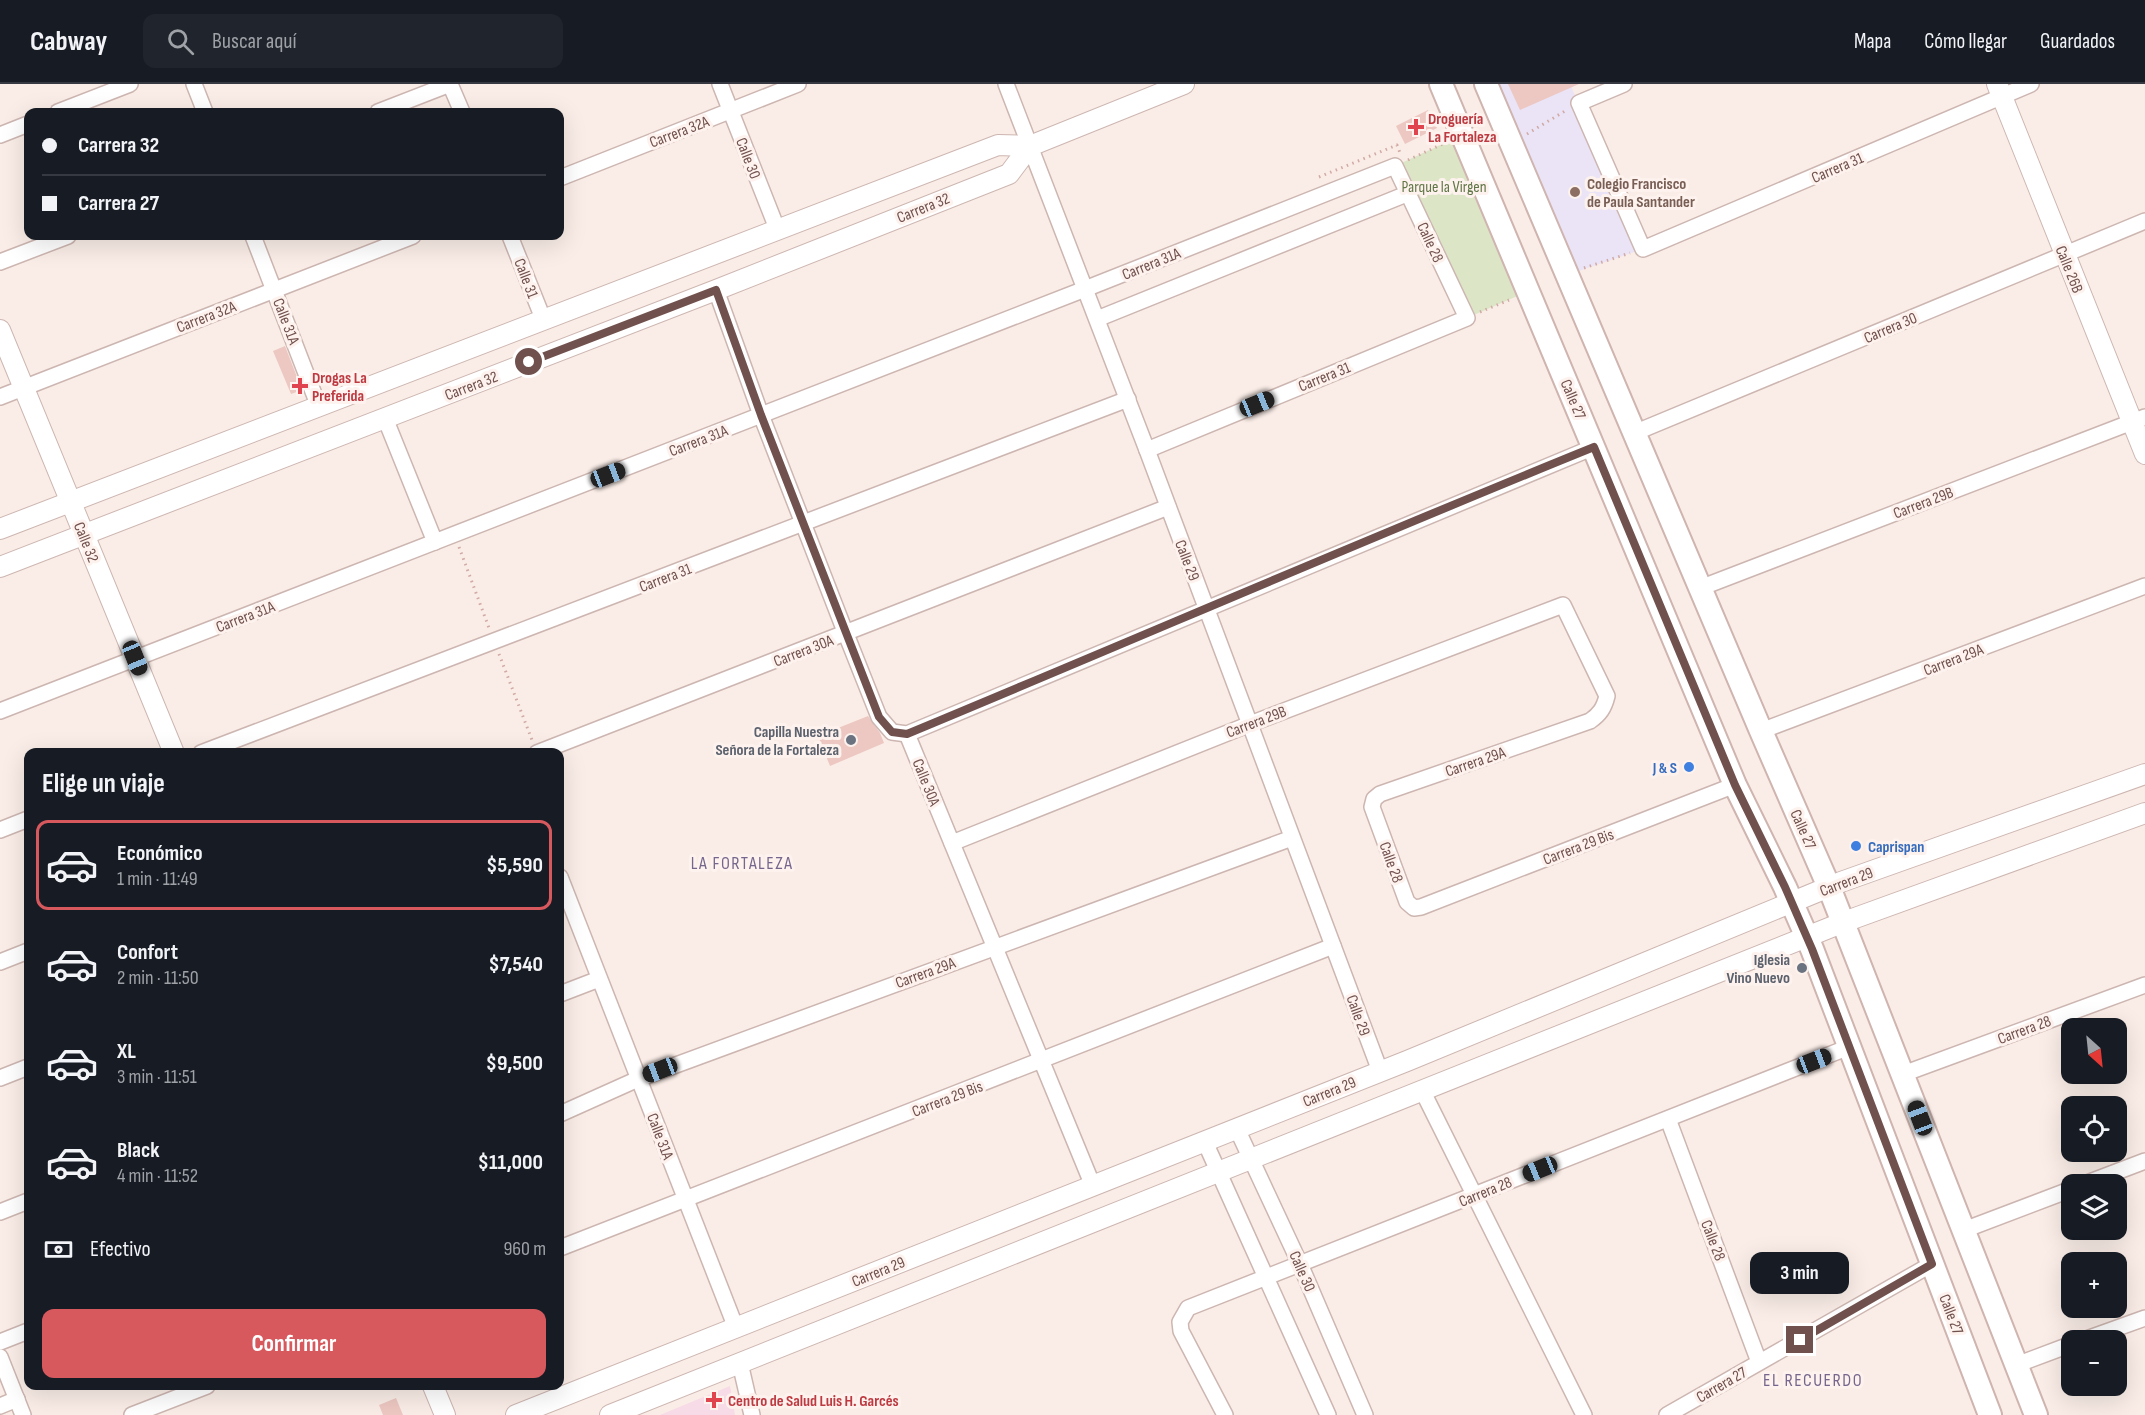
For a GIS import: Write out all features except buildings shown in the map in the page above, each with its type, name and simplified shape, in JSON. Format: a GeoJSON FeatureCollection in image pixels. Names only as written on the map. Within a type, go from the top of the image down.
{"type":"FeatureCollection","features":[{"type":"Feature","properties":{"kind":"main road","name":"Calle 27"},"geometry":{"type":"LineString","coordinates":[[1441,84],[1735,785],[1807,936],[1990,1415]]}},
{"type":"Feature","properties":{"kind":"main road","name":"Calle 27"},"geometry":{"type":"LineString","coordinates":[[1486,84],[1844,922],[2036,1415]]}},
{"type":"Feature","properties":{"kind":"street"},"geometry":{"type":"LineString","coordinates":[[68,108],[130,84]]}},
{"type":"Feature","properties":{"kind":"street"},"geometry":{"type":"LineString","coordinates":[[194,84],[203,108]]}},
{"type":"Feature","properties":{"kind":"street"},"geometry":{"type":"LineString","coordinates":[[388,108],[450,84],[460,108]]}},
{"type":"Feature","properties":{"kind":"street","name":"Calle 30"},"geometry":{"type":"LineString","coordinates":[[720,84],[778,231]]}},
{"type":"Feature","properties":{"kind":"street","name":"Carrera 32A"},"geometry":{"type":"LineString","coordinates":[[564,176],[798,84]]}},
{"type":"Feature","properties":{"kind":"street","name":"Calle 29"},"geometry":{"type":"LineString","coordinates":[[1006,84],[1128,399],[1380,1071]]}},
{"type":"Feature","properties":{"kind":"street","name":"Carrera 32"},"geometry":{"type":"LineString","coordinates":[[0,530],[998,145],[1030,146],[1184,84]]}},
{"type":"Feature","properties":{"kind":"street"},"geometry":{"type":"LineString","coordinates":[[1624,84],[1579,103],[1643,249]]}},
{"type":"Feature","properties":{"kind":"street","name":"Carrera 31"},"geometry":{"type":"LineString","coordinates":[[1643,249],[1999,90],[2031,84]]}},
{"type":"Feature","properties":{"kind":"street","name":"Calle 26B"},"geometry":{"type":"LineString","coordinates":[[1999,90],[2064,254],[2139,419],[2145,454]]}},
{"type":"Feature","properties":{"kind":"street"},"geometry":{"type":"LineString","coordinates":[[0,135],[24,126]]}},
{"type":"Feature","properties":{"kind":"street","name":"Carrera 32"},"geometry":{"type":"LineString","coordinates":[[0,567],[716,290],[1008,174],[1030,146]]}},
{"type":"Feature","properties":{"kind":"street","name":"Carrera 31A"},"geometry":{"type":"LineString","coordinates":[[0,711],[1395,166]]}},
{"type":"Feature","properties":{"kind":"street","name":"Calle 28"},"geometry":{"type":"LineString","coordinates":[[1395,166],[1467,318]]}},
{"type":"Feature","properties":{"kind":"street","name":"Carrera 31A"},"geometry":{"type":"LineString","coordinates":[[1096,319],[1410,196]]}},
{"type":"Feature","properties":{"kind":"street","name":"Carrera 30"},"geometry":{"type":"LineString","coordinates":[[1634,433],[2145,221]]}},
{"type":"Feature","properties":{"kind":"street"},"geometry":{"type":"LineString","coordinates":[[0,262],[58,240]]}},
{"type":"Feature","properties":{"kind":"street","name":"Calle 31A"},"geometry":{"type":"LineString","coordinates":[[255,240],[319,407]]}},
{"type":"Feature","properties":{"kind":"street","name":"Carrera 32A"},"geometry":{"type":"LineString","coordinates":[[0,397],[402,240]]}},
{"type":"Feature","properties":{"kind":"street","name":"Calle 31"},"geometry":{"type":"LineString","coordinates":[[512,240],[544,321]]}},
{"type":"Feature","properties":{"kind":"street"},"geometry":{"type":"LineString","coordinates":[[716,290],[761,415],[879,717],[892,732],[907,734],[1594,447]]}},
{"type":"Feature","properties":{"kind":"street","name":"Carrera 31"},"geometry":{"type":"LineString","coordinates":[[1147,450],[1467,318]]}},
{"type":"Feature","properties":{"kind":"street","name":"Calle 32"},"geometry":{"type":"LineString","coordinates":[[0,330],[172,748]]}},
{"type":"Feature","properties":{"kind":"street","name":"Carrera 31"},"geometry":{"type":"LineString","coordinates":[[214,748],[1128,399]]}},
{"type":"Feature","properties":{"kind":"street"},"geometry":{"type":"LineString","coordinates":[[385,418],[435,542]]}},
{"type":"Feature","properties":{"kind":"street","name":"Carrera 29B"},"geometry":{"type":"LineString","coordinates":[[1700,588],[2139,419]]}},
{"type":"Feature","properties":{"kind":"street","name":"Carrera 30A"},"geometry":{"type":"LineString","coordinates":[[550,748],[1168,507]]}},
{"type":"Feature","properties":{"kind":"street","name":"Carrera 29A"},"geometry":{"type":"LineString","coordinates":[[1761,731],[2145,586]]}},
{"type":"Feature","properties":{"kind":"street","name":"Carrera 29B"},"geometry":{"type":"LineString","coordinates":[[952,843],[1250,724],[1563,605],[1607,696]]}},
{"type":"Feature","properties":{"kind":"street","name":"Carrera 29A"},"geometry":{"type":"LineString","coordinates":[[1372,807],[1374,799],[1380,794],[1590,721],[1605,706],[1607,696]]}},
{"type":"Feature","properties":{"kind":"street","name":"Calle 30A"},"geometry":{"type":"LineString","coordinates":[[907,734],[1093,1186]]}},
{"type":"Feature","properties":{"kind":"street","name":"Carrera 29"},"geometry":{"type":"LineString","coordinates":[[516,1415],[1205,1142],[1829,887],[2145,774]]}},
{"type":"Feature","properties":{"kind":"street","name":"Carrera 29 Bis"},"geometry":{"type":"LineString","coordinates":[[1421,907],[1735,785]]}},
{"type":"Feature","properties":{"kind":"street","name":"Calle 28"},"geometry":{"type":"LineString","coordinates":[[1372,807],[1407,902],[1414,908],[1421,907]]}},
{"type":"Feature","properties":{"kind":"street","name":"Carrera 29"},"geometry":{"type":"LineString","coordinates":[[610,1415],[1807,936],[2145,813]]}},
{"type":"Feature","properties":{"kind":"street"},"geometry":{"type":"LineString","coordinates":[[0,830],[24,821]]}},
{"type":"Feature","properties":{"kind":"street","name":"Carrera 29A"},"geometry":{"type":"LineString","coordinates":[[564,1112],[638,1079],[1292,838]]}},
{"type":"Feature","properties":{"kind":"street","name":"Calle 31A"},"geometry":{"type":"LineString","coordinates":[[564,887],[736,1328]]}},
{"type":"Feature","properties":{"kind":"street","name":"Carrera 29 Bis"},"geometry":{"type":"LineString","coordinates":[[564,1246],[1042,1062],[1333,946]]}},
{"type":"Feature","properties":{"kind":"street"},"geometry":{"type":"LineString","coordinates":[[0,962],[24,953]]}},
{"type":"Feature","properties":{"kind":"street"},"geometry":{"type":"LineString","coordinates":[[564,992],[599,979]]}},
{"type":"Feature","properties":{"kind":"street","name":"Carrera 28"},"geometry":{"type":"LineString","coordinates":[[1903,1074],[2145,985]]}},
{"type":"Feature","properties":{"kind":"street","name":"Carrera 28"},"geometry":{"type":"LineString","coordinates":[[1225,1415],[1181,1331],[1180,1322],[1188,1308],[1849,1047]]}},
{"type":"Feature","properties":{"kind":"street"},"geometry":{"type":"LineString","coordinates":[[0,1078],[24,1069]]}},
{"type":"Feature","properties":{"kind":"street"},"geometry":{"type":"LineString","coordinates":[[1422,1090],[1584,1415]]}},
{"type":"Feature","properties":{"kind":"street","name":"Calle 28"},"geometry":{"type":"LineString","coordinates":[[1668,1119],[1759,1362]]}},
{"type":"Feature","properties":{"kind":"street","name":"Calle 30"},"geometry":{"type":"LineString","coordinates":[[1237,1129],[1300,1264],[1365,1415]]}},
{"type":"Feature","properties":{"kind":"street"},"geometry":{"type":"LineString","coordinates":[[1205,1142],[1328,1415]]}},
{"type":"Feature","properties":{"kind":"street"},"geometry":{"type":"LineString","coordinates":[[2111,1174],[2145,1161]]}},
{"type":"Feature","properties":{"kind":"street"},"geometry":{"type":"LineString","coordinates":[[1964,1230],[2061,1193]]}},
{"type":"Feature","properties":{"kind":"street"},"geometry":{"type":"LineString","coordinates":[[0,1212],[24,1203]]}},
{"type":"Feature","properties":{"kind":"street","name":"Carrera 27"},"geometry":{"type":"LineString","coordinates":[[1667,1415],[1932,1264]]}},
{"type":"Feature","properties":{"kind":"street"},"geometry":{"type":"LineString","coordinates":[[2112,1330],[2145,1318]]}},
{"type":"Feature","properties":{"kind":"street"},"geometry":{"type":"LineString","coordinates":[[0,1342],[24,1333]]}},
{"type":"Feature","properties":{"kind":"street"},"geometry":{"type":"LineString","coordinates":[[2016,1365],[2061,1348]]}},
{"type":"Feature","properties":{"kind":"street"},"geometry":{"type":"LineString","coordinates":[[0,1357],[23,1415]]}},
{"type":"Feature","properties":{"kind":"street"},"geometry":{"type":"LineString","coordinates":[[740,1363],[752,1415]]}},
{"type":"Feature","properties":{"kind":"street"},"geometry":{"type":"LineString","coordinates":[[132,1415],[197,1390]]}},
{"type":"Feature","properties":{"kind":"street"},"geometry":{"type":"LineString","coordinates":[[436,1390],[445,1415]]}},
{"type":"Feature","properties":{"kind":"street"},"geometry":{"type":"LineString","coordinates":[[0,1406],[17,1399]]}},
{"type":"Feature","properties":{"kind":"path"},"geometry":{"type":"LineString","coordinates":[[1522,136],[1579,103]]}},
{"type":"Feature","properties":{"kind":"path"},"geometry":{"type":"LineString","coordinates":[[1310,180],[1397,145],[1404,162],[1462,135]]}},
{"type":"Feature","properties":{"kind":"path"},"geometry":{"type":"LineString","coordinates":[[1410,196],[1477,171]]}},
{"type":"Feature","properties":{"kind":"path"},"geometry":{"type":"LineString","coordinates":[[1579,270],[1643,249]]}},
{"type":"Feature","properties":{"kind":"path"},"geometry":{"type":"LineString","coordinates":[[1467,318],[1501,303]]}},
{"type":"Feature","properties":{"kind":"shaded area","name":"Colegio Francisco de Paula Santander"},"geometry":{"type":"Polygon","coordinates":[[[1486,84],[1570,84],[1643,249],[1567,275],[1486,84]]]}},
{"type":"Feature","properties":{"kind":"shaded area","name":"Centro de Salud Luis H. Garcés"},"geometry":{"type":"Polygon","coordinates":[[[730,1386],[735,1415],[660,1415],[730,1386]]]}},
{"type":"Feature","properties":{"kind":"green space","name":"Parque la Virgen"},"geometry":{"type":"Polygon","coordinates":[[[1462,135],[1529,291],[1467,318],[1395,166],[1462,135]]]}},
{"type":"Feature","properties":{"kind":"place","name":"Droguería La Fortaleza"},"geometry":{"type":"Point","coordinates":[1416,127]}},
{"type":"Feature","properties":{"kind":"place","name":"Colegio Francisco de Paula Santander"},"geometry":{"type":"Point","coordinates":[1575,192]}},
{"type":"Feature","properties":{"kind":"place","name":"Drogas La Preferida"},"geometry":{"type":"Point","coordinates":[300,386]}},
{"type":"Feature","properties":{"kind":"place","name":"Capilla Nuestra Señora de la Fortaleza"},"geometry":{"type":"Point","coordinates":[851,740]}},
{"type":"Feature","properties":{"kind":"place","name":"J & S"},"geometry":{"type":"Point","coordinates":[1689,767]}},
{"type":"Feature","properties":{"kind":"place","name":"Caprispan"},"geometry":{"type":"Point","coordinates":[1856,846]}},
{"type":"Feature","properties":{"kind":"place","name":"Iglesia Vino Nuevo"},"geometry":{"type":"Point","coordinates":[1802,968]}},
{"type":"Feature","properties":{"kind":"place","name":"Centro de Salud Luis H. Garcés"},"geometry":{"type":"Point","coordinates":[714,1400]}},
{"type":"Feature","properties":{"kind":"district","name":"LA FORTALEZA"},"geometry":{"type":"Point","coordinates":[742,863]}},
{"type":"Feature","properties":{"kind":"district","name":"EL RECUERDO"},"geometry":{"type":"Point","coordinates":[1813,1380]}},
{"type":"Feature","properties":{"kind":"route"},"geometry":{"type":"LineString","coordinates":[[529,362],[716,290],[761,415],[879,717],[892,732],[907,734],[1594,447],[1735,785],[1785,887],[1812,949],[1932,1264],[1800,1340]]}}]}
